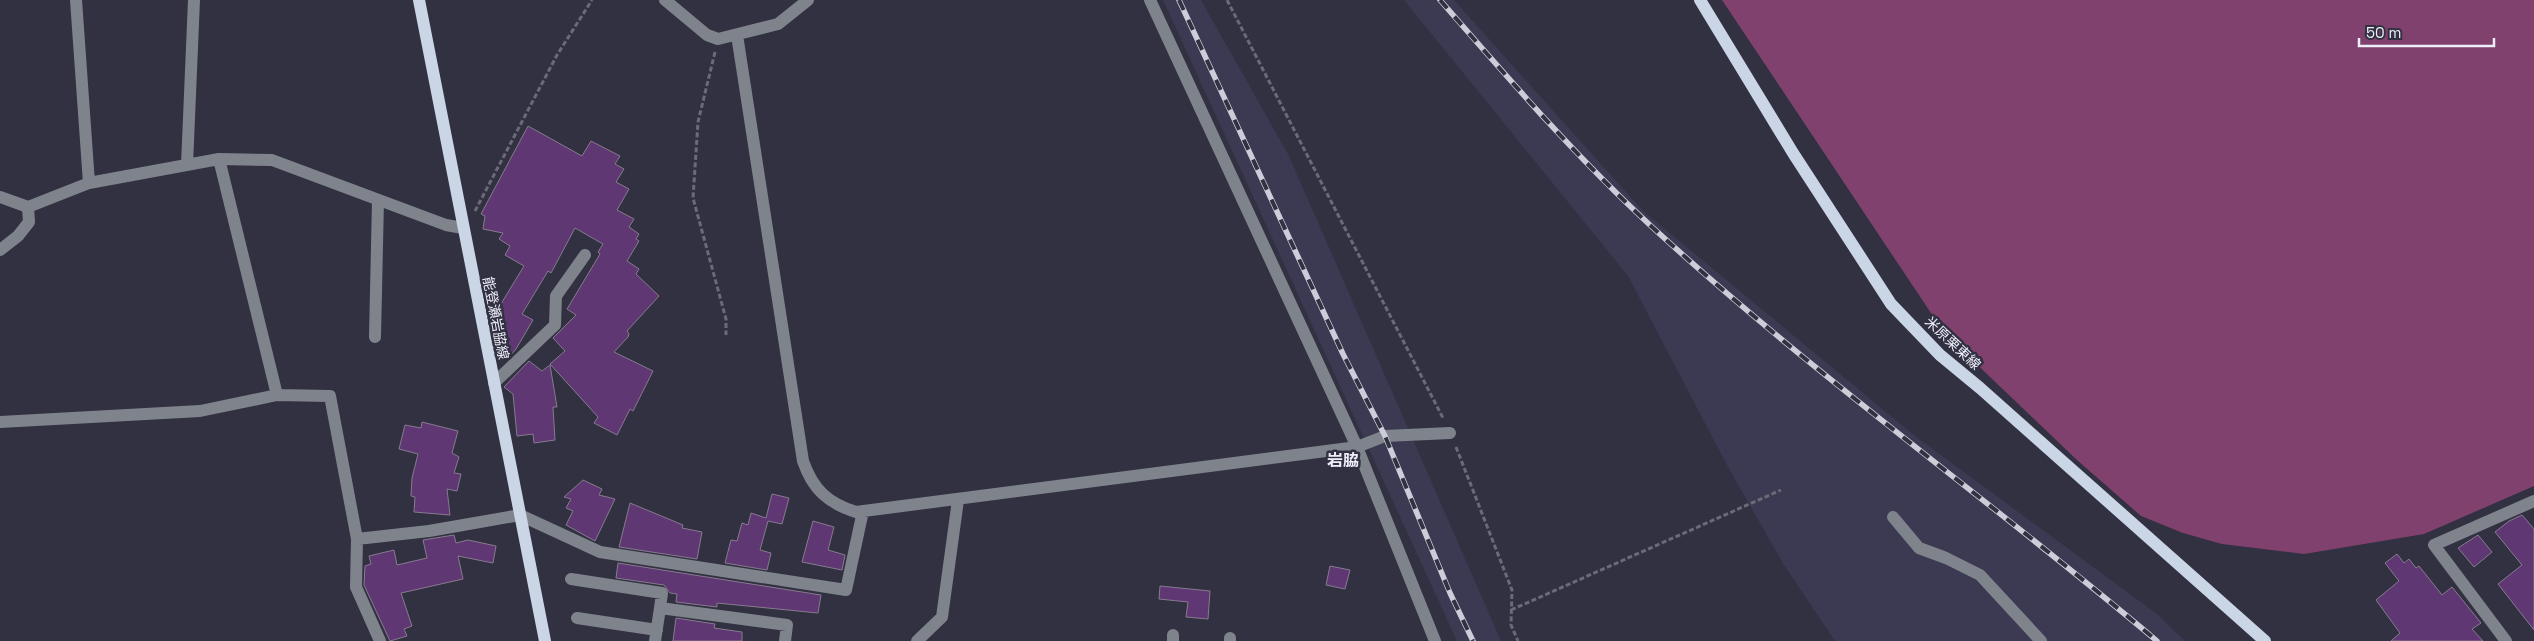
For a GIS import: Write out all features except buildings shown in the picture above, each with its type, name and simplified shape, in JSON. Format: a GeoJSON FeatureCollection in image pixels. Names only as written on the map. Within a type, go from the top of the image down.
{"type":"FeatureCollection","features":[{"type":"Feature","properties":{"kind":"main road","name":"能登瀬岩脇線"},"geometry":{"type":"LineString","coordinates":[[419,0],[545,641]]}},
{"type":"Feature","properties":{"kind":"main road","name":"米原栗東線"},"geometry":{"type":"LineString","coordinates":[[1700,0],[1793,153],[1891,304],[1940,355],[1980,388],[2265,641]]}},
{"type":"Feature","properties":{"kind":"street"},"geometry":{"type":"LineString","coordinates":[[76,0],[89,182]]}},
{"type":"Feature","properties":{"kind":"street"},"geometry":{"type":"LineString","coordinates":[[187,165],[194,0]]}},
{"type":"Feature","properties":{"kind":"street"},"geometry":{"type":"LineString","coordinates":[[665,0],[707,35],[718,39],[778,24],[808,0]]}},
{"type":"Feature","properties":{"kind":"street"},"geometry":{"type":"LineString","coordinates":[[1150,0],[1358,447],[1435,641]]}},
{"type":"Feature","properties":{"kind":"street"},"geometry":{"type":"LineString","coordinates":[[737,34],[803,461],[809,479],[835,506],[863,512],[1358,447],[1385,436],[1450,433]]}},
{"type":"Feature","properties":{"kind":"street"},"geometry":{"type":"LineString","coordinates":[[219,159],[277,395]]}},
{"type":"Feature","properties":{"kind":"street"},"geometry":{"type":"LineString","coordinates":[[0,197],[28,206],[89,182],[219,159],[272,160],[446,225],[463,228]]}},
{"type":"Feature","properties":{"kind":"street"},"geometry":{"type":"LineString","coordinates":[[375,337],[378,200]]}},
{"type":"Feature","properties":{"kind":"street"},"geometry":{"type":"LineString","coordinates":[[0,250],[18,236],[29,222],[28,206]]}},
{"type":"Feature","properties":{"kind":"street"},"geometry":{"type":"LineString","coordinates":[[494,383],[555,325],[556,296],[585,255]]}},
{"type":"Feature","properties":{"kind":"street"},"geometry":{"type":"LineString","coordinates":[[0,422],[200,411],[277,395],[330,396],[357,539],[356,587],[380,641]]}},
{"type":"Feature","properties":{"kind":"street"},"geometry":{"type":"LineString","coordinates":[[917,641],[942,617],[958,500]]}},
{"type":"Feature","properties":{"kind":"street"},"geometry":{"type":"LineString","coordinates":[[2506,641],[2434,545],[2534,501]]}},
{"type":"Feature","properties":{"kind":"street"},"geometry":{"type":"LineString","coordinates":[[357,539],[429,531],[520,515],[600,552],[846,590],[863,512]]}},
{"type":"Feature","properties":{"kind":"street"},"geometry":{"type":"LineString","coordinates":[[1893,517],[1919,548],[1980,575],[2041,641]]}},
{"type":"Feature","properties":{"kind":"street"},"geometry":{"type":"LineString","coordinates":[[572,578],[662,593],[656,635],[577,618]]}},
{"type":"Feature","properties":{"kind":"street"},"geometry":{"type":"LineString","coordinates":[[660,608],[787,625],[785,641]]}},
{"type":"Feature","properties":{"kind":"path"},"geometry":{"type":"LineString","coordinates":[[463,228],[479,206],[557,55],[592,0]]}},
{"type":"Feature","properties":{"kind":"path"},"geometry":{"type":"LineString","coordinates":[[1227,0],[1450,433],[1512,590],[1511,625],[1518,641]]}},
{"type":"Feature","properties":{"kind":"path"},"geometry":{"type":"LineString","coordinates":[[718,39],[698,122],[693,198],[726,319],[726,335]]}},
{"type":"Feature","properties":{"kind":"path"},"geometry":{"type":"LineString","coordinates":[[1511,610],[1781,490]]}},
{"type":"Feature","properties":{"kind":"shaded area"},"geometry":{"type":"Polygon","coordinates":[[[1163,0],[1201,0],[1289,156],[1501,641],[1457,641],[1163,0]]]}},
{"type":"Feature","properties":{"kind":"shaded area"},"geometry":{"type":"Polygon","coordinates":[[[1404,0],[1454,0],[1643,211],[1915,436],[2157,614],[2185,641],[1835,641],[1784,565],[1728,467],[1628,276],[1404,0]]]}},
{"type":"Feature","properties":{"kind":"shaded area"},"geometry":{"type":"Polygon","coordinates":[[[1722,0],[2534,0],[2534,486],[2424,534],[2304,554],[2222,544],[2183,533],[2141,516],[2077,460],[1945,334],[1722,0]]]}},
{"type":"Feature","properties":{"kind":"railway"},"geometry":{"type":"LineString","coordinates":[[1179,0],[1343,354],[1385,436],[1450,593],[1473,641]]}},
{"type":"Feature","properties":{"kind":"railway"},"geometry":{"type":"LineString","coordinates":[[1440,0],[1596,172],[1651,226],[1712,281],[1838,385],[2030,537],[2157,641]]}},
{"type":"Feature","properties":{"kind":"district","name":"岩脇"},"geometry":{"type":"Point","coordinates":[1343,460]}}]}
